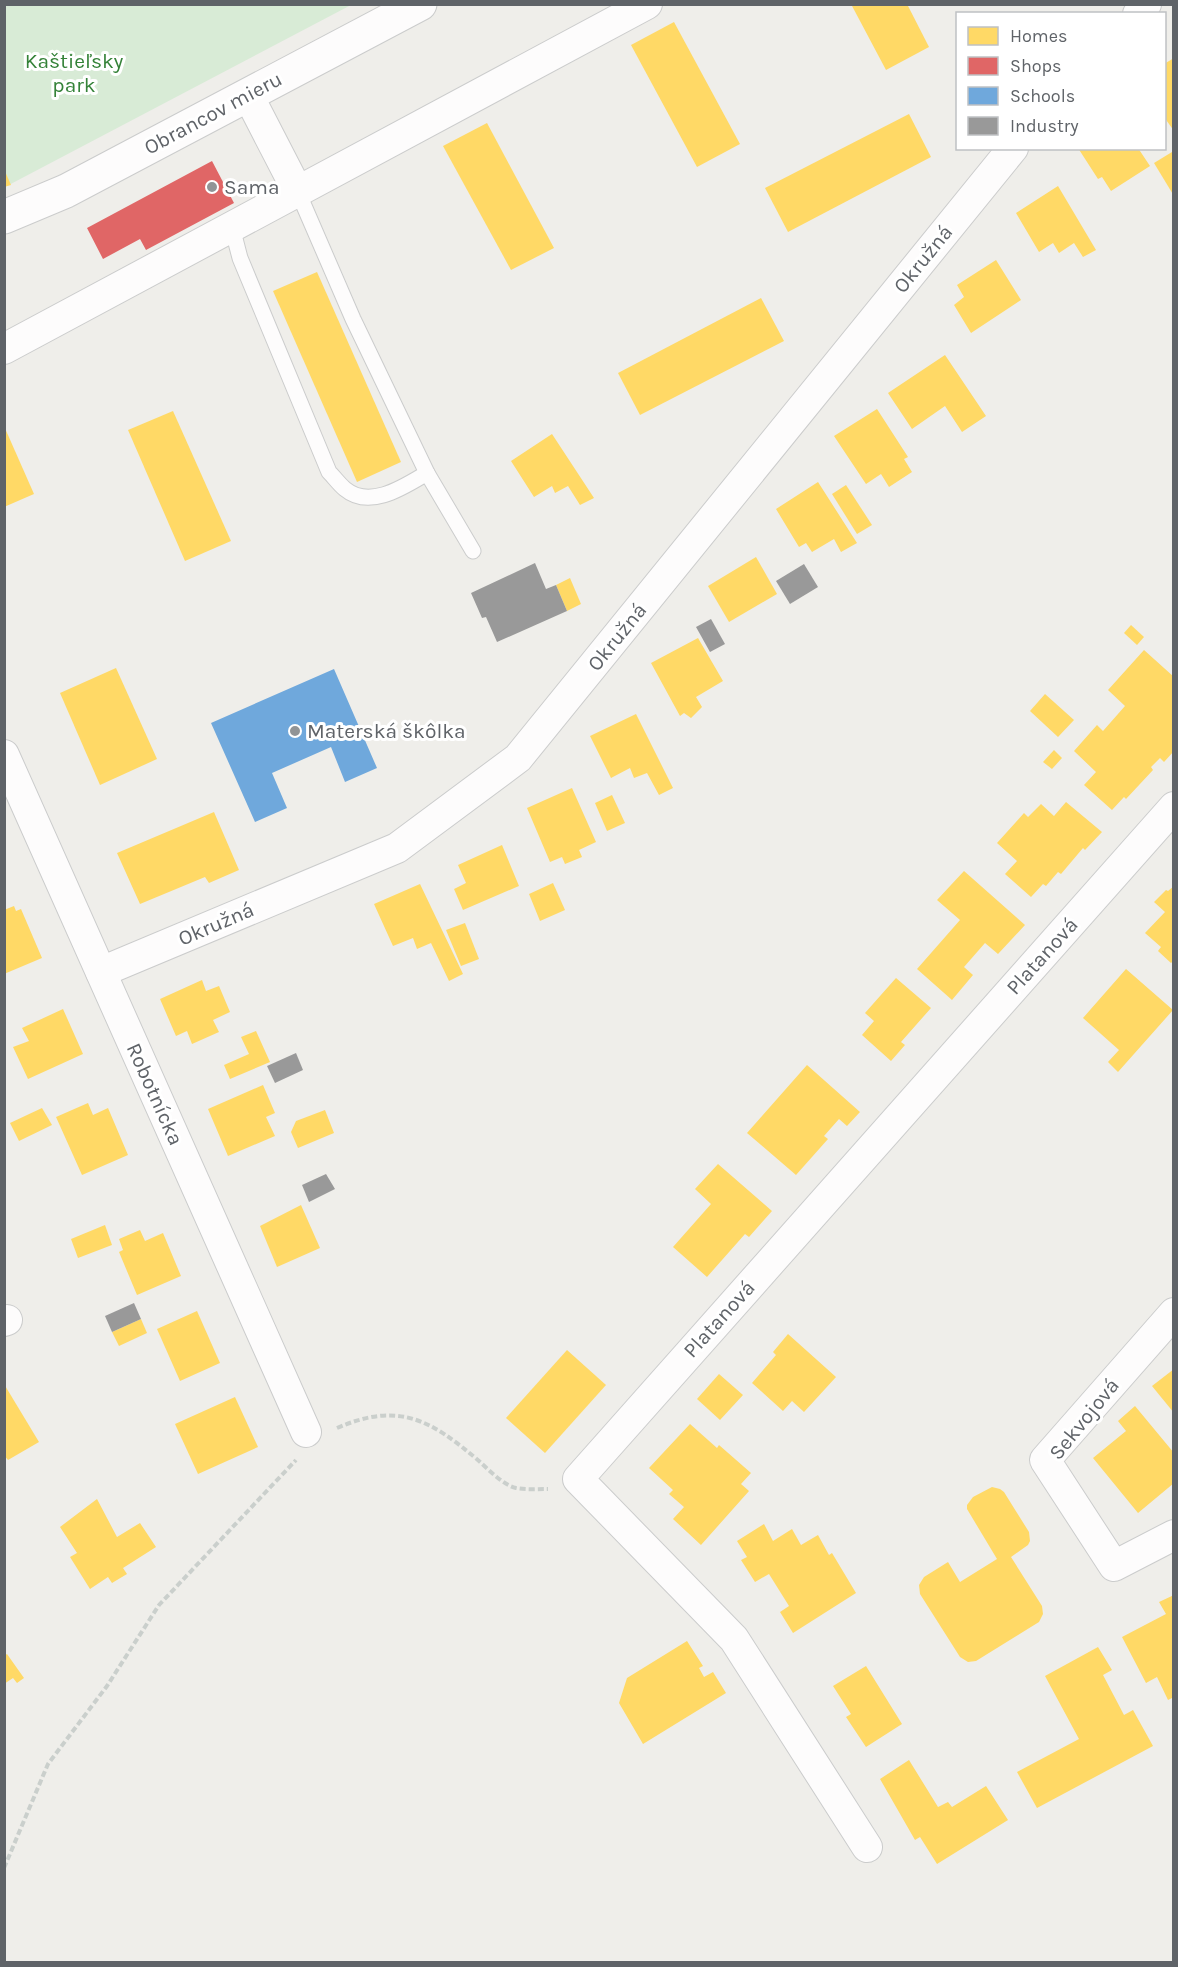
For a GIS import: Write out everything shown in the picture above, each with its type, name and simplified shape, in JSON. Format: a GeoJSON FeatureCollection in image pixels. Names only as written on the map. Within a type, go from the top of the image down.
{"type":"FeatureCollection","features":[{"type":"Feature","properties":{"kind":"street","name":"Obrancov mieru"},"geometry":{"type":"LineString","coordinates":[[4,217],[66,191],[420,4]]}},
{"type":"Feature","properties":{"kind":"street"},"geometry":{"type":"LineString","coordinates":[[4,349],[647,4]]}},
{"type":"Feature","properties":{"kind":"street"},"geometry":{"type":"LineString","coordinates":[[248,94],[297,192]]}},
{"type":"Feature","properties":{"kind":"street","name":"Okružná"},"geometry":{"type":"LineString","coordinates":[[101,972],[398,848],[518,758],[1011,150]]}},
{"type":"Feature","properties":{"kind":"street","name":"Robotnícka"},"geometry":{"type":"LineString","coordinates":[[4,755],[310,1436]]}},
{"type":"Feature","properties":{"kind":"street","name":"Platanová"},"geometry":{"type":"LineString","coordinates":[[578,1479],[1173,807]]}},
{"type":"Feature","properties":{"kind":"street","name":"Sekvojová"},"geometry":{"type":"LineString","coordinates":[[1173,1313],[1045,1460],[1114,1566],[1173,1535]]}},
{"type":"Feature","properties":{"kind":"street"},"geometry":{"type":"LineString","coordinates":[[578,1479],[734,1639],[867,1847]]}},
{"type":"Feature","properties":{"kind":"lane"},"geometry":{"type":"LineString","coordinates":[[297,192],[353,319],[428,473],[473,551]]}},
{"type":"Feature","properties":{"kind":"lane"},"geometry":{"type":"LineString","coordinates":[[232,227],[240,258],[329,471],[346,490],[360,496],[375,496],[393,492],[428,473]]}},
{"type":"Feature","properties":{"kind":"path"},"geometry":{"type":"LineString","coordinates":[[4,1868],[48,1764],[107,1686],[159,1605],[310,1436],[318,1436],[350,1422],[389,1414],[416,1419],[432,1426],[514,1487],[559,1489],[578,1479]]}},
{"type":"Feature","properties":{"kind":"green space","name":"Kaštieľsky park"},"geometry":{"type":"Polygon","coordinates":[[[5,5],[351,5],[5,187],[5,5]]]}},
{"type":"Feature","properties":{"kind":"building: Homes"},"geometry":{"type":"Polygon","coordinates":[[[851,4],[907,4],[929,47],[886,70],[851,4]]]}},
{"type":"Feature","properties":{"kind":"building: Homes"},"geometry":{"type":"Polygon","coordinates":[[[674,22],[740,144],[697,167],[631,45],[674,22]]]}},
{"type":"Feature","properties":{"kind":"building: Homes"},"geometry":{"type":"Polygon","coordinates":[[[1174,58],[1174,131],[1166,120],[1166,63],[1174,58]]]}},
{"type":"Feature","properties":{"kind":"building: Homes"},"geometry":{"type":"Polygon","coordinates":[[[909,114],[931,157],[788,232],[765,188],[909,114]]]}},
{"type":"Feature","properties":{"kind":"building: Homes"},"geometry":{"type":"Polygon","coordinates":[[[487,123],[554,248],[511,270],[443,146],[487,123]]]}},
{"type":"Feature","properties":{"kind":"building: Homes"},"geometry":{"type":"Polygon","coordinates":[[[1079,150],[1139,150],[1150,166],[1111,191],[1102,177],[1098,179],[1079,150]]]}},
{"type":"Feature","properties":{"kind":"building: Homes"},"geometry":{"type":"Polygon","coordinates":[[[1172,152],[1174,154],[1174,196],[1154,163],[1172,152]]]}},
{"type":"Feature","properties":{"kind":"building: Homes"},"geometry":{"type":"Polygon","coordinates":[[[4,169],[11,185],[4,187],[4,169]]]}},
{"type":"Feature","properties":{"kind":"building: Homes"},"geometry":{"type":"Polygon","coordinates":[[[1058,186],[1096,250],[1083,257],[1074,243],[1059,253],[1053,243],[1039,252],[1016,213],[1058,186]]]}},
{"type":"Feature","properties":{"kind":"building: Homes"},"geometry":{"type":"Polygon","coordinates":[[[996,260],[1021,300],[971,333],[954,305],[964,297],[957,285],[996,260]]]}},
{"type":"Feature","properties":{"kind":"building: Homes"},"geometry":{"type":"Polygon","coordinates":[[[317,272],[401,462],[357,482],[273,291],[317,272]]]}},
{"type":"Feature","properties":{"kind":"building: Homes"},"geometry":{"type":"Polygon","coordinates":[[[761,298],[784,341],[640,415],[618,373],[761,298]]]}},
{"type":"Feature","properties":{"kind":"building: Homes"},"geometry":{"type":"Polygon","coordinates":[[[945,355],[986,416],[962,432],[945,406],[912,429],[888,393],[945,355]]]}},
{"type":"Feature","properties":{"kind":"building: Homes"},"geometry":{"type":"Polygon","coordinates":[[[877,409],[908,457],[904,459],[912,472],[889,487],[881,474],[866,484],[834,436],[877,409]]]}},
{"type":"Feature","properties":{"kind":"building: Homes"},"geometry":{"type":"Polygon","coordinates":[[[173,411],[231,541],[185,561],[128,430],[173,411]]]}},
{"type":"Feature","properties":{"kind":"building: Homes"},"geometry":{"type":"Polygon","coordinates":[[[4,426],[34,494],[4,507],[4,426]]]}},
{"type":"Feature","properties":{"kind":"building: Homes"},"geometry":{"type":"Polygon","coordinates":[[[552,434],[594,498],[580,505],[568,486],[555,493],[552,486],[534,497],[511,461],[552,434]]]}},
{"type":"Feature","properties":{"kind":"building: Homes"},"geometry":{"type":"Polygon","coordinates":[[[818,482],[857,543],[841,552],[834,539],[812,552],[806,543],[799,547],[776,509],[818,482]]]}},
{"type":"Feature","properties":{"kind":"building: Homes"},"geometry":{"type":"Polygon","coordinates":[[[846,485],[872,525],[857,534],[832,494],[846,485]]]}},
{"type":"Feature","properties":{"kind":"building: Homes"},"geometry":{"type":"Polygon","coordinates":[[[756,557],[777,594],[729,622],[708,586],[756,557]]]}},
{"type":"Feature","properties":{"kind":"building: Homes"},"geometry":{"type":"Polygon","coordinates":[[[570,578],[581,604],[567,611],[556,585],[570,578]]]}},
{"type":"Feature","properties":{"kind":"building: Homes"},"geometry":{"type":"Polygon","coordinates":[[[1131,625],[1144,637],[1137,645],[1124,633],[1131,625]]]}},
{"type":"Feature","properties":{"kind":"building: Homes"},"geometry":{"type":"Polygon","coordinates":[[[698,638],[723,681],[696,697],[702,707],[691,718],[684,713],[680,716],[651,663],[698,638]]]}},
{"type":"Feature","properties":{"kind":"building: Homes"},"geometry":{"type":"Polygon","coordinates":[[[1144,650],[1174,677],[1174,751],[1164,762],[1160,758],[1151,767],[1153,770],[1126,799],[1124,797],[1112,810],[1084,785],[1096,772],[1074,751],[1097,725],[1103,731],[1125,706],[1108,690],[1144,650]]]}},
{"type":"Feature","properties":{"kind":"building: Homes"},"geometry":{"type":"Polygon","coordinates":[[[116,668],[157,759],[100,785],[60,693],[116,668]]]}},
{"type":"Feature","properties":{"kind":"building: Homes"},"geometry":{"type":"Polygon","coordinates":[[[1045,694],[1074,720],[1058,737],[1030,711],[1045,694]]]}},
{"type":"Feature","properties":{"kind":"building: Homes"},"geometry":{"type":"Polygon","coordinates":[[[636,714],[673,788],[659,795],[647,773],[634,778],[630,768],[611,778],[590,736],[636,714]]]}},
{"type":"Feature","properties":{"kind":"building: Homes"},"geometry":{"type":"Polygon","coordinates":[[[1054,750],[1062,758],[1052,769],[1043,762],[1054,750]]]}},
{"type":"Feature","properties":{"kind":"building: Homes"},"geometry":{"type":"Polygon","coordinates":[[[572,788],[596,842],[579,850],[582,857],[565,864],[562,857],[550,862],[527,808],[572,788]]]}},
{"type":"Feature","properties":{"kind":"building: Homes"},"geometry":{"type":"Polygon","coordinates":[[[612,795],[625,823],[607,831],[595,803],[612,795]]]}},
{"type":"Feature","properties":{"kind":"building: Homes"},"geometry":{"type":"Polygon","coordinates":[[[1066,802],[1102,832],[1085,850],[1083,848],[1061,874],[1058,872],[1046,886],[1043,884],[1031,897],[1005,874],[1017,861],[997,843],[1024,813],[1028,817],[1041,804],[1054,816],[1066,802]]]}},
{"type":"Feature","properties":{"kind":"building: Homes"},"geometry":{"type":"Polygon","coordinates":[[[214,812],[239,870],[209,883],[205,877],[140,904],[117,853],[214,812]]]}},
{"type":"Feature","properties":{"kind":"building: Homes"},"geometry":{"type":"Polygon","coordinates":[[[502,845],[519,886],[463,910],[454,889],[466,883],[458,865],[502,845]]]}},
{"type":"Feature","properties":{"kind":"building: Homes"},"geometry":{"type":"Polygon","coordinates":[[[964,871],[1025,925],[998,954],[985,943],[964,967],[973,975],[952,1000],[917,969],[960,920],[937,900],[964,871]]]}},
{"type":"Feature","properties":{"kind":"building: Homes"},"geometry":{"type":"Polygon","coordinates":[[[553,883],[565,910],[540,921],[529,894],[553,883]]]}},
{"type":"Feature","properties":{"kind":"building: Homes"},"geometry":{"type":"Polygon","coordinates":[[[420,884],[463,974],[449,981],[431,943],[417,949],[413,938],[393,946],[374,904],[420,884]]]}},
{"type":"Feature","properties":{"kind":"building: Homes"},"geometry":{"type":"Polygon","coordinates":[[[1174,886],[1174,960],[1171,963],[1158,951],[1161,947],[1145,933],[1165,912],[1154,902],[1166,890],[1174,886]]]}},
{"type":"Feature","properties":{"kind":"building: Homes"},"geometry":{"type":"Polygon","coordinates":[[[14,906],[16,911],[21,909],[42,958],[4,974],[4,910],[14,906]]]}},
{"type":"Feature","properties":{"kind":"building: Homes"},"geometry":{"type":"Polygon","coordinates":[[[465,923],[479,959],[461,966],[446,930],[465,923]]]}},
{"type":"Feature","properties":{"kind":"building: Homes"},"geometry":{"type":"Polygon","coordinates":[[[1126,969],[1173,1010],[1118,1072],[1108,1062],[1119,1050],[1083,1018],[1126,969]]]}},
{"type":"Feature","properties":{"kind":"building: Homes"},"geometry":{"type":"Polygon","coordinates":[[[896,978],[931,1008],[901,1042],[905,1045],[891,1061],[862,1035],[874,1021],[865,1013],[896,978]]]}},
{"type":"Feature","properties":{"kind":"building: Homes"},"geometry":{"type":"Polygon","coordinates":[[[202,980],[206,991],[219,986],[230,1012],[213,1020],[219,1032],[192,1044],[187,1031],[176,1036],[160,999],[202,980]]]}},
{"type":"Feature","properties":{"kind":"building: Homes"},"geometry":{"type":"Polygon","coordinates":[[[63,1009],[83,1054],[28,1079],[13,1047],[29,1041],[22,1028],[63,1009]]]}},
{"type":"Feature","properties":{"kind":"building: Homes"},"geometry":{"type":"Polygon","coordinates":[[[256,1031],[270,1062],[230,1079],[224,1065],[249,1054],[241,1037],[256,1031]]]}},
{"type":"Feature","properties":{"kind":"building: Homes"},"geometry":{"type":"Polygon","coordinates":[[[807,1065],[860,1112],[847,1126],[839,1119],[824,1136],[828,1139],[796,1175],[747,1133],[807,1065]]]}},
{"type":"Feature","properties":{"kind":"building: Homes"},"geometry":{"type":"Polygon","coordinates":[[[263,1085],[275,1113],[266,1117],[275,1136],[228,1156],[208,1109],[263,1085]]]}},
{"type":"Feature","properties":{"kind":"building: Homes"},"geometry":{"type":"Polygon","coordinates":[[[88,1103],[93,1115],[108,1108],[128,1155],[82,1175],[56,1117],[88,1103]]]}},
{"type":"Feature","properties":{"kind":"building: Homes"},"geometry":{"type":"Polygon","coordinates":[[[42,1108],[52,1125],[19,1141],[10,1123],[42,1108]]]}},
{"type":"Feature","properties":{"kind":"building: Homes"},"geometry":{"type":"Polygon","coordinates":[[[325,1110],[334,1133],[298,1148],[291,1132],[296,1121],[325,1110]]]}},
{"type":"Feature","properties":{"kind":"building: Homes"},"geometry":{"type":"Polygon","coordinates":[[[718,1164],[772,1211],[749,1237],[745,1234],[707,1277],[673,1247],[711,1204],[695,1189],[718,1164]]]}},
{"type":"Feature","properties":{"kind":"building: Homes"},"geometry":{"type":"Polygon","coordinates":[[[301,1205],[320,1248],[277,1267],[260,1226],[301,1205]]]}},
{"type":"Feature","properties":{"kind":"building: Homes"},"geometry":{"type":"Polygon","coordinates":[[[105,1225],[112,1245],[78,1258],[71,1239],[105,1225]]]}},
{"type":"Feature","properties":{"kind":"building: Homes"},"geometry":{"type":"Polygon","coordinates":[[[140,1230],[145,1241],[163,1233],[181,1276],[137,1295],[119,1252],[123,1250],[119,1239],[140,1230]]]}},
{"type":"Feature","properties":{"kind":"building: Homes"},"geometry":{"type":"Polygon","coordinates":[[[197,1311],[220,1363],[180,1381],[157,1329],[197,1311]]]}},
{"type":"Feature","properties":{"kind":"building: Homes"},"geometry":{"type":"Polygon","coordinates":[[[141,1319],[147,1333],[119,1346],[112,1332],[141,1319]]]}},
{"type":"Feature","properties":{"kind":"building: Homes"},"geometry":{"type":"Polygon","coordinates":[[[788,1334],[836,1377],[804,1412],[792,1401],[783,1411],[752,1383],[776,1355],[773,1352],[788,1334]]]}},
{"type":"Feature","properties":{"kind":"building: Homes"},"geometry":{"type":"Polygon","coordinates":[[[567,1350],[606,1385],[545,1453],[506,1418],[567,1350]]]}},
{"type":"Feature","properties":{"kind":"building: Homes"},"geometry":{"type":"Polygon","coordinates":[[[1174,1369],[1174,1413],[1152,1386],[1174,1369]]]}},
{"type":"Feature","properties":{"kind":"building: Homes"},"geometry":{"type":"Polygon","coordinates":[[[719,1374],[743,1395],[720,1420],[697,1399],[719,1374]]]}},
{"type":"Feature","properties":{"kind":"building: Homes"},"geometry":{"type":"Polygon","coordinates":[[[4,1384],[39,1442],[8,1460],[4,1455],[4,1384]]]}},
{"type":"Feature","properties":{"kind":"building: Homes"},"geometry":{"type":"Polygon","coordinates":[[[235,1397],[258,1447],[198,1474],[175,1424],[235,1397]]]}},
{"type":"Feature","properties":{"kind":"building: Homes"},"geometry":{"type":"Polygon","coordinates":[[[1135,1406],[1174,1453],[1174,1483],[1138,1513],[1093,1458],[1126,1431],[1118,1421],[1135,1406]]]}},
{"type":"Feature","properties":{"kind":"building: Homes"},"geometry":{"type":"Polygon","coordinates":[[[690,1424],[717,1448],[719,1445],[751,1473],[741,1484],[749,1491],[701,1545],[673,1519],[684,1507],[669,1494],[673,1490],[649,1468],[690,1424]]]}},
{"type":"Feature","properties":{"kind":"building: Homes"},"geometry":{"type":"Polygon","coordinates":[[[992,1487],[1004,1492],[1029,1532],[1028,1545],[1011,1557],[1042,1606],[1043,1614],[1039,1622],[976,1661],[968,1662],[960,1657],[920,1594],[919,1585],[924,1577],[948,1562],[960,1582],[997,1559],[967,1509],[973,1497],[992,1487]]]}},
{"type":"Feature","properties":{"kind":"building: Homes"},"geometry":{"type":"Polygon","coordinates":[[[97,1499],[117,1537],[140,1523],[156,1547],[123,1568],[127,1574],[112,1583],[108,1577],[90,1589],[70,1557],[77,1553],[60,1527],[97,1499]]]}},
{"type":"Feature","properties":{"kind":"building: Homes"},"geometry":{"type":"Polygon","coordinates":[[[764,1524],[773,1541],[792,1529],[801,1545],[818,1535],[829,1555],[832,1553],[856,1593],[793,1633],[780,1612],[789,1606],[769,1574],[755,1582],[741,1560],[747,1557],[737,1541],[764,1524]]]}},
{"type":"Feature","properties":{"kind":"building: Homes"},"geometry":{"type":"Polygon","coordinates":[[[1174,1595],[1174,1697],[1168,1700],[1157,1677],[1146,1683],[1122,1637],[1166,1614],[1159,1602],[1174,1595]]]}},
{"type":"Feature","properties":{"kind":"building: Homes"},"geometry":{"type":"Polygon","coordinates":[[[687,1641],[703,1666],[699,1668],[704,1677],[713,1672],[726,1693],[643,1744],[619,1703],[627,1678],[687,1641]]]}},
{"type":"Feature","properties":{"kind":"building: Homes"},"geometry":{"type":"Polygon","coordinates":[[[1098,1647],[1112,1670],[1103,1675],[1124,1715],[1133,1710],[1153,1746],[1037,1808],[1017,1772],[1079,1739],[1045,1676],[1098,1647]]]}},
{"type":"Feature","properties":{"kind":"building: Homes"},"geometry":{"type":"Polygon","coordinates":[[[7,1654],[24,1678],[17,1683],[13,1678],[4,1684],[4,1656],[7,1654]]]}},
{"type":"Feature","properties":{"kind":"building: Homes"},"geometry":{"type":"Polygon","coordinates":[[[866,1666],[902,1724],[866,1747],[846,1717],[851,1714],[833,1686],[866,1666]]]}},
{"type":"Feature","properties":{"kind":"building: Homes"},"geometry":{"type":"Polygon","coordinates":[[[909,1760],[938,1807],[948,1802],[952,1807],[986,1786],[1008,1820],[937,1864],[920,1837],[915,1840],[880,1779],[909,1760]]]}},
{"type":"Feature","properties":{"kind":"building: Shops"},"geometry":{"type":"Polygon","coordinates":[[[212,161],[234,203],[146,250],[140,239],[103,259],[87,228],[212,161]]]}},
{"type":"Feature","properties":{"kind":"building: Schools"},"geometry":{"type":"Polygon","coordinates":[[[334,669],[377,768],[345,782],[331,747],[272,773],[287,808],[255,822],[211,723],[334,669]]]}},
{"type":"Feature","properties":{"kind":"building: Industry"},"geometry":{"type":"Polygon","coordinates":[[[535,563],[546,589],[556,585],[567,611],[497,642],[486,617],[482,618],[471,593],[535,563]]]}},
{"type":"Feature","properties":{"kind":"building: Industry"},"geometry":{"type":"Polygon","coordinates":[[[804,564],[818,587],[790,604],[776,581],[804,564]]]}},
{"type":"Feature","properties":{"kind":"building: Industry"},"geometry":{"type":"Polygon","coordinates":[[[711,619],[725,644],[710,652],[696,627],[711,619]]]}},
{"type":"Feature","properties":{"kind":"building: Industry"},"geometry":{"type":"Polygon","coordinates":[[[296,1053],[303,1070],[275,1083],[267,1066],[296,1053]]]}},
{"type":"Feature","properties":{"kind":"building: Industry"},"geometry":{"type":"Polygon","coordinates":[[[326,1174],[335,1189],[309,1202],[302,1185],[326,1174]]]}},
{"type":"Feature","properties":{"kind":"building: Industry"},"geometry":{"type":"Polygon","coordinates":[[[134,1303],[141,1319],[112,1332],[105,1316],[134,1303]]]}},
{"type":"Feature","properties":{"kind":"place","name":"Sama"},"geometry":{"type":"Point","coordinates":[212,187]}},
{"type":"Feature","properties":{"kind":"place","name":"Materská škôlka"},"geometry":{"type":"Point","coordinates":[295,731]}}]}
